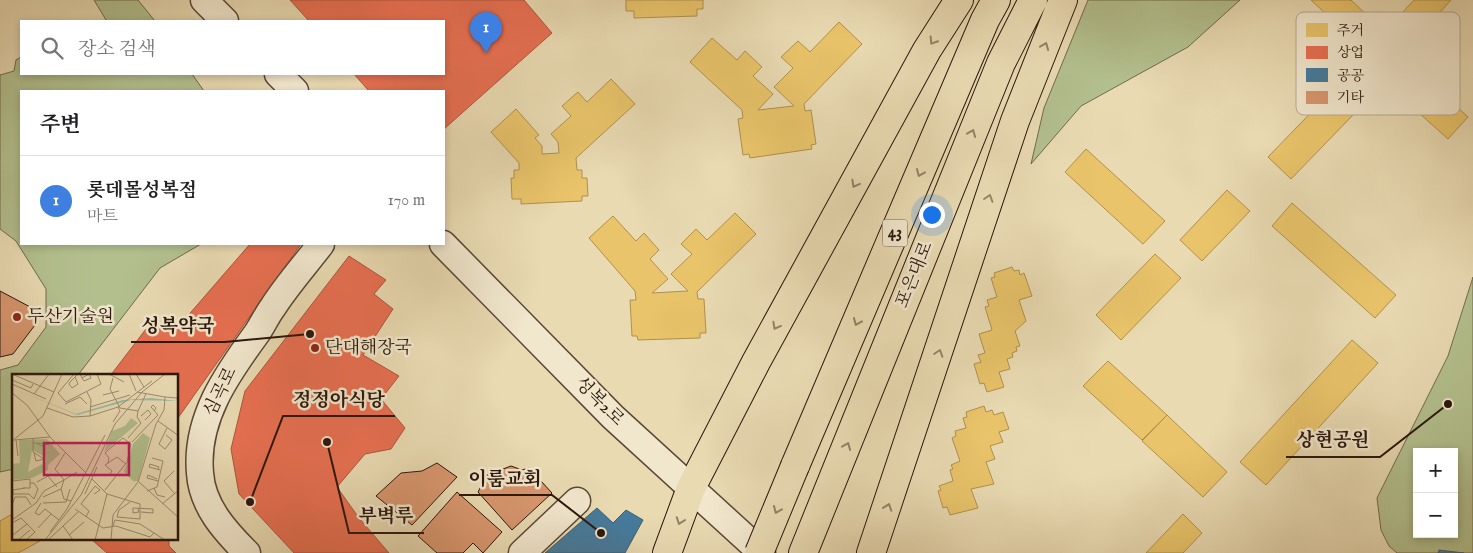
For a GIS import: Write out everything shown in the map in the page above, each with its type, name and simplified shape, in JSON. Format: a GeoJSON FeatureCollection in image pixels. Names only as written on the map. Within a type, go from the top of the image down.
{"type":"FeatureCollection","features":[{"type":"Feature","properties":{"kind":"main road"},"geometry":{"type":"LineString","coordinates":[[668,553],[691,488],[756,362],[927,50],[959,0]]}},
{"type":"Feature","properties":{"kind":"main road","name":"포은대로"},"geometry":{"type":"LineString","coordinates":[[761,553],[795,466],[985,20],[996,0]]}},
{"type":"Feature","properties":{"kind":"main road","name":"포은대로"},"geometry":{"type":"LineString","coordinates":[[803,553],[1001,62],[1033,0]]}},
{"type":"Feature","properties":{"kind":"main road"},"geometry":{"type":"LineString","coordinates":[[872,553],[1015,121],[1064,0]]}},
{"type":"Feature","properties":{"kind":"street"},"geometry":{"type":"LineString","coordinates":[[204,0],[225,20]]}},
{"type":"Feature","properties":{"kind":"street"},"geometry":{"type":"LineString","coordinates":[[279,75],[294,90]]}},
{"type":"Feature","properties":{"kind":"street","name":"심곡로"},"geometry":{"type":"LineString","coordinates":[[247,553],[223,528],[211,509],[200,475],[201,444],[208,413],[231,368],[273,306],[320,245]]}},
{"type":"Feature","properties":{"kind":"street","name":"성복2로"},"geometry":{"type":"LineString","coordinates":[[443,245],[614,417],[761,553]]}},
{"type":"Feature","properties":{"kind":"street"},"geometry":{"type":"LineString","coordinates":[[522,553],[577,501]]}},
{"type":"Feature","properties":{"kind":"green space"},"geometry":{"type":"Polygon","coordinates":[[[94,0],[138,0],[154,20],[106,20],[94,0]]]}},
{"type":"Feature","properties":{"kind":"green space"},"geometry":{"type":"Polygon","coordinates":[[[1088,0],[1240,0],[1188,47],[1081,106],[1031,164],[1044,108],[1088,0]]]}},
{"type":"Feature","properties":{"kind":"green space"},"geometry":{"type":"Polygon","coordinates":[[[20,58],[20,75],[193,75],[203,90],[20,90],[20,245],[199,245],[160,268],[79,374],[12,374],[12,469],[0,472],[0,370],[18,365],[46,327],[46,289],[16,241],[0,229],[0,75],[14,71],[16,60],[20,58]]]}},
{"type":"Feature","properties":{"kind":"green space"},"geometry":{"type":"Polygon","coordinates":[[[1473,277],[1473,553],[1397,553],[1389,546],[1381,530],[1377,498],[1448,356],[1473,277]]]}},
{"type":"Feature","properties":{"kind":"building: 주거"},"geometry":{"type":"Polygon","coordinates":[[[626,0],[703,0],[703,9],[697,9],[697,16],[634,18],[634,11],[626,11],[626,0]]]}},
{"type":"Feature","properties":{"kind":"building: 주거"},"geometry":{"type":"Polygon","coordinates":[[[1311,0],[1351,0],[1364,12],[1324,12],[1311,0]]]}},
{"type":"Feature","properties":{"kind":"building: 주거"},"geometry":{"type":"Polygon","coordinates":[[[1414,0],[1451,0],[1440,12],[1403,12],[1414,0]]]}},
{"type":"Feature","properties":{"kind":"building: 주거"},"geometry":{"type":"Polygon","coordinates":[[[839,22],[862,44],[804,104],[805,111],[811,110],[816,144],[811,145],[812,149],[750,158],[749,154],[743,155],[738,119],[743,118],[742,110],[690,62],[712,38],[737,60],[745,51],[762,67],[753,76],[773,94],[758,110],[794,106],[774,87],[793,68],[781,57],[798,41],[810,52],[839,22]]]}},
{"type":"Feature","properties":{"kind":"building: 주거"},"geometry":{"type":"Polygon","coordinates":[[[611,79],[635,104],[576,158],[577,170],[582,170],[582,178],[587,178],[588,196],[582,196],[582,201],[521,204],[521,199],[512,199],[511,178],[514,178],[514,170],[519,170],[519,163],[491,132],[516,109],[539,135],[535,138],[542,146],[542,154],[559,153],[558,142],[551,134],[571,116],[562,106],[578,92],[587,102],[611,79]]]}},
{"type":"Feature","properties":{"kind":"building: 주거"},"geometry":{"type":"Polygon","coordinates":[[[1460,110],[1468,117],[1448,139],[1421,115],[1460,115],[1460,110]]]}},
{"type":"Feature","properties":{"kind":"building: 주거"},"geometry":{"type":"Polygon","coordinates":[[[1309,115],[1353,115],[1291,179],[1268,157],[1309,115]]]}},
{"type":"Feature","properties":{"kind":"building: 주거"},"geometry":{"type":"Polygon","coordinates":[[[1086,149],[1165,221],[1143,244],[1065,172],[1086,149]]]}},
{"type":"Feature","properties":{"kind":"building: 주거"},"geometry":{"type":"Polygon","coordinates":[[[1227,190],[1250,211],[1202,261],[1180,240],[1227,190]]]}},
{"type":"Feature","properties":{"kind":"building: 주거"},"geometry":{"type":"Polygon","coordinates":[[[1292,203],[1396,295],[1375,318],[1272,226],[1292,203]]]}},
{"type":"Feature","properties":{"kind":"building: 주거"},"geometry":{"type":"Polygon","coordinates":[[[735,213],[756,234],[697,292],[698,299],[704,299],[706,333],[700,333],[700,338],[638,340],[637,336],[632,336],[630,300],[636,300],[635,291],[589,238],[613,216],[636,241],[644,233],[659,250],[650,259],[668,279],[652,293],[688,291],[671,274],[692,254],[681,244],[696,229],[707,240],[735,213]]]}},
{"type":"Feature","properties":{"kind":"building: 주거"},"geometry":{"type":"Polygon","coordinates":[[[1155,254],[1181,278],[1121,340],[1096,315],[1155,254]]]}},
{"type":"Feature","properties":{"kind":"building: 주거"},"geometry":{"type":"Polygon","coordinates":[[[1012,267],[1014,271],[1019,270],[1020,275],[1024,273],[1032,296],[1019,300],[1026,321],[1015,331],[1020,346],[1016,347],[1017,351],[1012,353],[1013,357],[1007,359],[1010,369],[999,372],[1004,387],[987,392],[984,383],[980,384],[974,364],[981,362],[978,355],[985,353],[979,334],[992,330],[985,307],[989,306],[987,300],[997,297],[991,278],[995,277],[994,273],[1012,267]]]}},
{"type":"Feature","properties":{"kind":"building: 주거"},"geometry":{"type":"Polygon","coordinates":[[[1352,340],[1378,363],[1266,485],[1240,462],[1352,340]]]}},
{"type":"Feature","properties":{"kind":"building: 주거"},"geometry":{"type":"Polygon","coordinates":[[[1108,361],[1167,415],[1142,440],[1083,386],[1108,361]]]}},
{"type":"Feature","properties":{"kind":"building: 주거"},"geometry":{"type":"Polygon","coordinates":[[[984,406],[986,412],[992,410],[994,415],[1003,412],[1009,429],[999,432],[1003,442],[990,446],[995,459],[986,462],[994,484],[971,489],[978,508],[950,515],[947,507],[943,508],[938,491],[941,490],[939,486],[953,481],[950,470],[953,469],[951,465],[960,461],[952,438],[956,436],[955,431],[966,428],[963,418],[967,417],[966,412],[984,406]]]}},
{"type":"Feature","properties":{"kind":"building: 주거"},"geometry":{"type":"Polygon","coordinates":[[[1167,415],[1227,472],[1203,497],[1142,441],[1167,415]]]}},
{"type":"Feature","properties":{"kind":"building: 주거"},"geometry":{"type":"Polygon","coordinates":[[[12,514],[12,540],[40,541],[18,553],[0,553],[0,521],[12,514]]]}},
{"type":"Feature","properties":{"kind":"building: 주거"},"geometry":{"type":"Polygon","coordinates":[[[1183,514],[1202,533],[1183,553],[1146,553],[1183,514]]]}},
{"type":"Feature","properties":{"kind":"building: 상업"},"geometry":{"type":"Polygon","coordinates":[[[290,0],[524,0],[552,33],[445,128],[445,90],[368,90],[355,75],[445,75],[445,20],[308,20],[290,0]]]}},
{"type":"Feature","properties":{"kind":"building: 상업"},"geometry":{"type":"Polygon","coordinates":[[[249,245],[300,245],[179,417],[179,374],[112,374],[146,329],[158,323],[172,334],[249,245]]]}},
{"type":"Feature","properties":{"kind":"building: 상업"},"geometry":{"type":"Polygon","coordinates":[[[349,256],[386,280],[374,294],[393,309],[363,355],[399,376],[381,399],[405,428],[391,449],[365,454],[337,487],[359,518],[389,553],[294,553],[239,494],[231,449],[245,391],[349,256]]]}},
{"type":"Feature","properties":{"kind":"building: 상업"},"geometry":{"type":"Polygon","coordinates":[[[92,540],[169,540],[169,546],[176,553],[107,553],[92,540]]]}},
{"type":"Feature","properties":{"kind":"building: 공공"},"geometry":{"type":"Polygon","coordinates":[[[597,508],[613,523],[626,510],[643,520],[625,553],[545,553],[597,508]]]}},
{"type":"Feature","properties":{"kind":"building: 공공"},"geometry":{"type":"Polygon","coordinates":[[[1439,550],[1464,553],[1438,553],[1439,550]]]}},
{"type":"Feature","properties":{"kind":"building: 기타","name":"두산기술원"},"geometry":{"type":"Polygon","coordinates":[[[0,291],[34,309],[35,325],[13,354],[0,357],[0,291]]]}},
{"type":"Feature","properties":{"kind":"building: 기타"},"geometry":{"type":"Polygon","coordinates":[[[437,463],[457,477],[412,525],[376,496],[401,473],[422,471],[437,463]]]}},
{"type":"Feature","properties":{"kind":"building: 기타"},"geometry":{"type":"Polygon","coordinates":[[[511,466],[522,470],[529,468],[552,493],[512,530],[478,492],[487,475],[511,466]]]}},
{"type":"Feature","properties":{"kind":"building: 기타"},"geometry":{"type":"Polygon","coordinates":[[[457,492],[502,532],[483,553],[473,543],[463,553],[437,553],[418,536],[457,492]]]}},
{"type":"Feature","properties":{"kind":"place","name":"롯데몰성복점"},"geometry":{"type":"Point","coordinates":[486,53]}},
{"type":"Feature","properties":{"kind":"place","name":"두산기술원"},"geometry":{"type":"Point","coordinates":[17,317]}},
{"type":"Feature","properties":{"kind":"place","name":"성복약국"},"geometry":{"type":"Point","coordinates":[310,334]}},
{"type":"Feature","properties":{"kind":"place","name":"단대해장국"},"geometry":{"type":"Point","coordinates":[315,348]}},
{"type":"Feature","properties":{"kind":"place","name":"상현공원"},"geometry":{"type":"Point","coordinates":[1448,404]}},
{"type":"Feature","properties":{"kind":"place","name":"부벽루"},"geometry":{"type":"Point","coordinates":[327,442]}},
{"type":"Feature","properties":{"kind":"place","name":"정정아식당"},"geometry":{"type":"Point","coordinates":[250,502]}},
{"type":"Feature","properties":{"kind":"place","name":"이룸교회"},"geometry":{"type":"Point","coordinates":[601,533]}}]}
